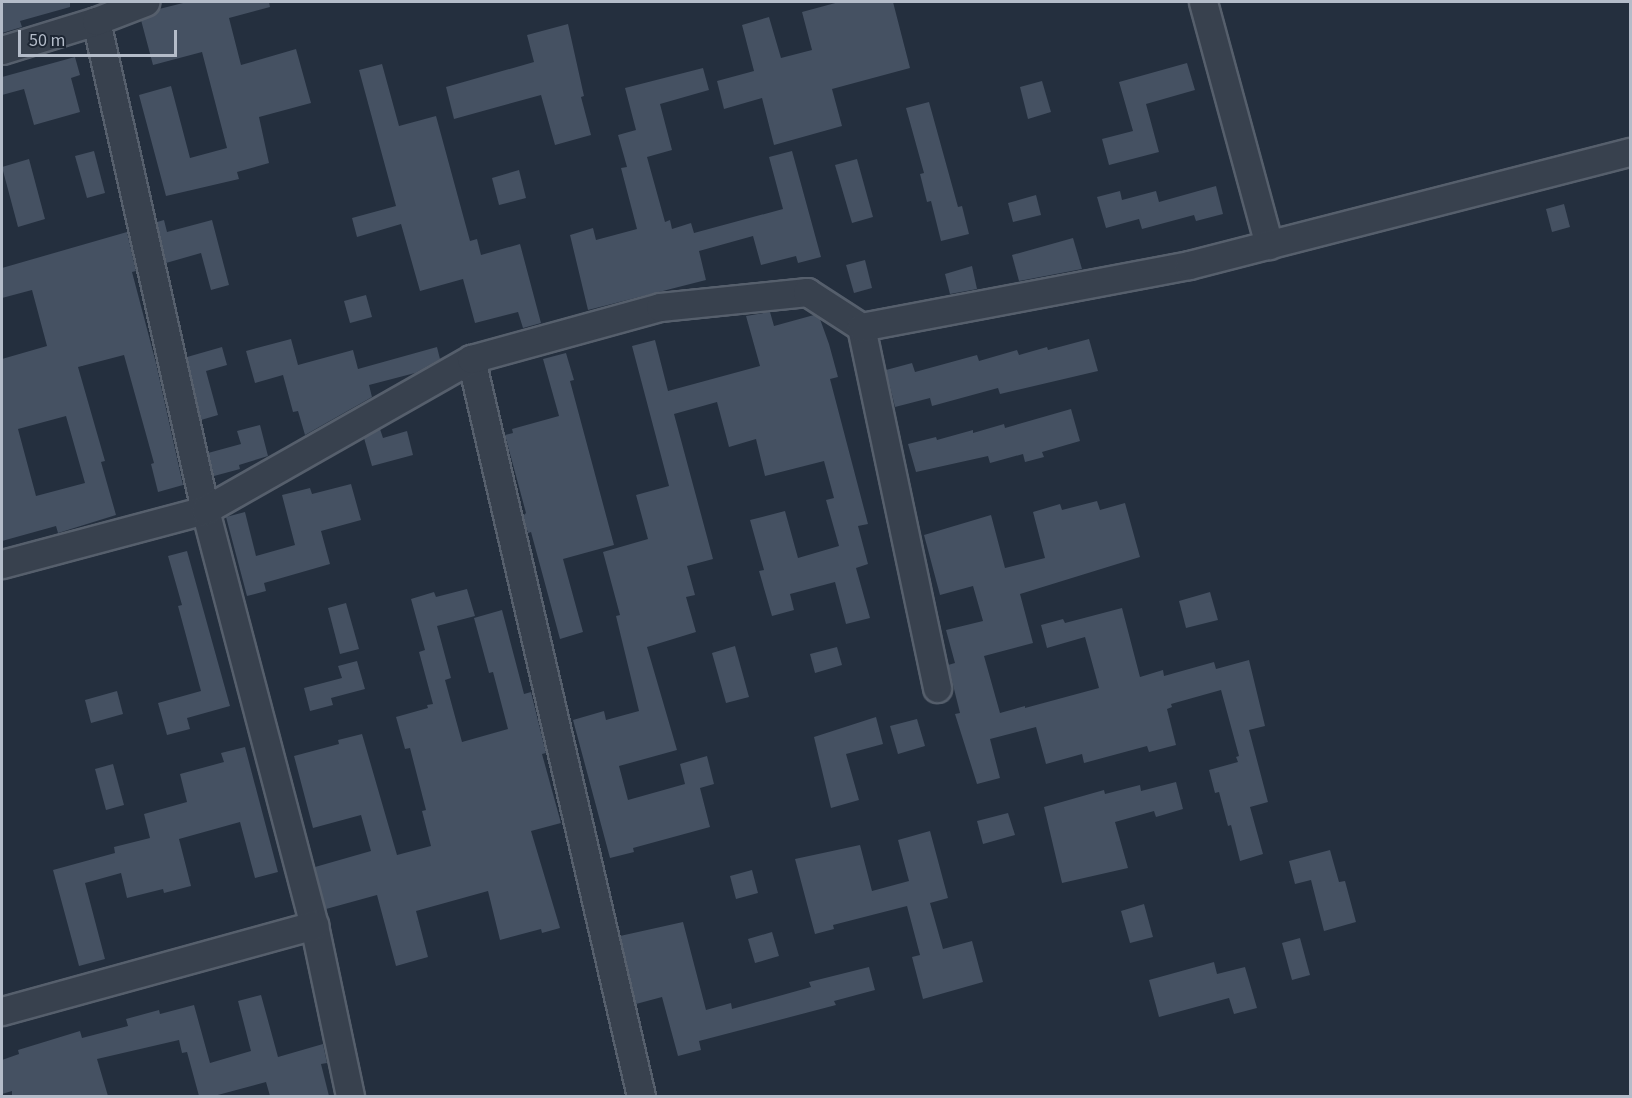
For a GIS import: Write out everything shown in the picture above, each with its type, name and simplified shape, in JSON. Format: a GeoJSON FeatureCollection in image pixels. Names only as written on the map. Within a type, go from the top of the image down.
{"type":"FeatureCollection","features":[{"type":"Feature","properties":{"kind":"street"},"geometry":{"type":"LineString","coordinates":[[2,50],[96,21],[145,2]]}},
{"type":"Feature","properties":{"kind":"street"},"geometry":{"type":"LineString","coordinates":[[1203,2],[1269,245]]}},
{"type":"Feature","properties":{"kind":"street"},"geometry":{"type":"LineString","coordinates":[[96,21],[204,510],[314,925],[350,1096]]}},
{"type":"Feature","properties":{"kind":"street"},"geometry":{"type":"LineString","coordinates":[[2,564],[204,510],[471,359],[660,307],[807,292],[861,327],[1189,265],[1630,152]]}},
{"type":"Feature","properties":{"kind":"street"},"geometry":{"type":"LineString","coordinates":[[861,327],[937,688]]}},
{"type":"Feature","properties":{"kind":"street"},"geometry":{"type":"LineString","coordinates":[[471,359],[641,1096]]}},
{"type":"Feature","properties":{"kind":"street"},"geometry":{"type":"LineString","coordinates":[[2,1011],[314,925]]}},
{"type":"Feature","properties":{"kind":"building"},"geometry":{"type":"Polygon","coordinates":[[[2,2],[70,2],[70,7],[20,21],[22,27],[2,33],[2,2]]]}},
{"type":"Feature","properties":{"kind":"building"},"geometry":{"type":"Polygon","coordinates":[[[187,2],[269,2],[270,7],[229,18],[241,65],[296,49],[311,103],[259,117],[269,163],[237,172],[239,179],[166,196],[139,95],[171,86],[190,158],[227,148],[202,52],[153,65],[141,20],[151,16],[159,9],[187,2]]]}},
{"type":"Feature","properties":{"kind":"building"},"geometry":{"type":"Polygon","coordinates":[[[839,2],[893,2],[910,68],[832,89],[842,126],[774,145],[762,98],[724,109],[717,81],[754,71],[742,25],[769,17],[781,58],[812,50],[802,12],[839,2]]]}},
{"type":"Feature","properties":{"kind":"building"},"geometry":{"type":"Polygon","coordinates":[[[568,24],[584,96],[581,97],[591,135],[555,145],[541,95],[454,119],[446,87],[534,62],[527,35],[568,24]]]}},
{"type":"Feature","properties":{"kind":"building"},"geometry":{"type":"Polygon","coordinates":[[[75,57],[80,75],[71,78],[80,112],[34,125],[24,89],[2,95],[2,77],[75,57]]]}},
{"type":"Feature","properties":{"kind":"building"},"geometry":{"type":"Polygon","coordinates":[[[1187,63],[1195,90],[1146,104],[1159,152],[1109,165],[1102,139],[1133,131],[1119,82],[1187,63]]]}},
{"type":"Feature","properties":{"kind":"building"},"geometry":{"type":"Polygon","coordinates":[[[382,64],[399,126],[436,116],[470,241],[477,239],[481,255],[520,244],[541,323],[523,328],[518,312],[475,323],[463,279],[420,291],[401,224],[357,237],[352,218],[396,206],[359,70],[382,64]]]}},
{"type":"Feature","properties":{"kind":"building"},"geometry":{"type":"Polygon","coordinates":[[[703,68],[709,90],[660,104],[672,150],[647,157],[665,222],[670,220],[672,229],[691,223],[694,233],[783,209],[769,157],[792,151],[821,257],[798,263],[796,256],[761,265],[753,236],[699,251],[706,280],[588,310],[570,235],[593,228],[596,240],[637,229],[621,168],[627,167],[618,135],[636,130],[625,88],[703,68]]]}},
{"type":"Feature","properties":{"kind":"building"},"geometry":{"type":"Polygon","coordinates":[[[1042,81],[1051,112],[1028,119],[1020,87],[1042,81]]]}},
{"type":"Feature","properties":{"kind":"building"},"geometry":{"type":"Polygon","coordinates":[[[929,102],[958,207],[962,206],[969,234],[941,241],[931,201],[927,202],[920,174],[924,173],[906,108],[929,102]]]}},
{"type":"Feature","properties":{"kind":"building"},"geometry":{"type":"Polygon","coordinates":[[[94,151],[105,193],[87,198],[75,156],[94,151]]]}},
{"type":"Feature","properties":{"kind":"building"},"geometry":{"type":"Polygon","coordinates":[[[29,159],[45,219],[18,227],[2,167],[29,159]]]}},
{"type":"Feature","properties":{"kind":"building"},"geometry":{"type":"Polygon","coordinates":[[[857,159],[873,217],[852,223],[835,165],[857,159]]]}},
{"type":"Feature","properties":{"kind":"building"},"geometry":{"type":"Polygon","coordinates":[[[519,170],[526,198],[499,205],[492,178],[519,170]]]}},
{"type":"Feature","properties":{"kind":"building"},"geometry":{"type":"Polygon","coordinates":[[[1216,186],[1223,214],[1196,221],[1194,215],[1142,229],[1139,219],[1106,228],[1097,197],[1120,191],[1122,200],[1156,191],[1159,202],[1216,186]]]}},
{"type":"Feature","properties":{"kind":"building"},"geometry":{"type":"Polygon","coordinates":[[[1036,195],[1041,215],[1013,222],[1008,203],[1036,195]]]}},
{"type":"Feature","properties":{"kind":"building"},"geometry":{"type":"Polygon","coordinates":[[[1564,204],[1570,227],[1552,232],[1546,209],[1564,204]]]}},
{"type":"Feature","properties":{"kind":"building"},"geometry":{"type":"Polygon","coordinates":[[[164,220],[167,232],[212,220],[229,285],[211,290],[201,253],[166,263],[157,222],[164,220]]]}},
{"type":"Feature","properties":{"kind":"building"},"geometry":{"type":"Polygon","coordinates":[[[127,232],[136,271],[132,272],[156,363],[183,485],[158,492],[151,464],[154,463],[124,355],[78,367],[105,461],[101,462],[116,515],[58,533],[56,526],[2,541],[2,359],[47,346],[32,290],[2,298],[2,268],[127,232]],[[66,416],[18,429],[36,496],[85,483],[66,416]]]}},
{"type":"Feature","properties":{"kind":"building"},"geometry":{"type":"Polygon","coordinates":[[[1073,238],[1082,269],[1019,281],[1012,255],[1073,238]]]}},
{"type":"Feature","properties":{"kind":"building"},"geometry":{"type":"Polygon","coordinates":[[[865,260],[872,288],[854,293],[846,265],[865,260]]]}},
{"type":"Feature","properties":{"kind":"building"},"geometry":{"type":"Polygon","coordinates":[[[972,266],[977,289],[950,294],[945,274],[972,266]]]}},
{"type":"Feature","properties":{"kind":"building"},"geometry":{"type":"Polygon","coordinates":[[[366,295],[372,317],[350,323],[344,301],[366,295]]]}},
{"type":"Feature","properties":{"kind":"building"},"geometry":{"type":"Polygon","coordinates":[[[770,312],[774,326],[814,315],[820,319],[829,344],[838,377],[830,379],[868,524],[858,526],[868,564],[856,568],[870,618],[846,624],[835,582],[790,594],[794,610],[772,616],[759,571],[764,570],[750,520],[785,511],[798,558],[839,546],[826,500],[834,498],[824,461],[765,476],[756,439],[729,447],[717,402],[674,414],[713,559],[687,566],[695,595],[686,597],[696,632],[647,647],[677,750],[619,766],[628,800],[685,784],[680,764],[707,756],[714,784],[700,788],[710,827],[633,848],[634,852],[610,858],[573,720],[604,711],[606,720],[639,711],[616,616],[620,615],[603,552],[648,539],[636,495],[669,486],[632,346],[655,340],[668,391],[760,366],[746,316],[770,312]]]}},
{"type":"Feature","properties":{"kind":"building"},"geometry":{"type":"Polygon","coordinates":[[[291,339],[298,365],[353,350],[358,369],[437,347],[440,359],[415,373],[369,385],[372,397],[305,435],[298,411],[293,412],[283,375],[255,383],[246,351],[291,339]]]}},
{"type":"Feature","properties":{"kind":"building"},"geometry":{"type":"Polygon","coordinates":[[[1089,339],[1098,371],[1000,394],[998,388],[932,406],[930,398],[895,407],[886,370],[912,363],[915,372],[977,355],[979,361],[1017,350],[1019,355],[1089,339]]]}},
{"type":"Feature","properties":{"kind":"building"},"geometry":{"type":"Polygon","coordinates":[[[222,347],[227,365],[206,371],[218,415],[201,420],[187,357],[222,347]]]}},
{"type":"Feature","properties":{"kind":"building"},"geometry":{"type":"Polygon","coordinates":[[[566,353],[574,380],[570,381],[614,545],[563,559],[583,632],[560,639],[531,532],[528,533],[523,516],[526,513],[505,435],[513,433],[512,429],[559,416],[543,359],[566,353]]]}},
{"type":"Feature","properties":{"kind":"building"},"geometry":{"type":"Polygon","coordinates":[[[1071,409],[1080,441],[1042,452],[1044,457],[1025,462],[1023,454],[990,463],[988,456],[916,472],[908,444],[936,437],[937,440],[973,430],[973,433],[1004,424],[1005,428],[1071,409]]]}},
{"type":"Feature","properties":{"kind":"building"},"geometry":{"type":"Polygon","coordinates":[[[260,425],[268,456],[239,465],[240,469],[214,476],[208,453],[241,444],[237,431],[260,425]]]}},
{"type":"Feature","properties":{"kind":"building"},"geometry":{"type":"Polygon","coordinates":[[[380,429],[383,438],[407,431],[413,455],[372,466],[364,438],[380,429]]]}},
{"type":"Feature","properties":{"kind":"building"},"geometry":{"type":"Polygon","coordinates":[[[351,484],[361,520],[321,531],[330,564],[264,583],[266,591],[247,596],[226,517],[245,512],[256,556],[295,545],[282,495],[310,488],[312,494],[351,484]]]}},
{"type":"Feature","properties":{"kind":"building"},"geometry":{"type":"Polygon","coordinates":[[[1097,501],[1100,510],[1125,503],[1140,557],[1020,594],[1033,643],[984,656],[1000,713],[1099,688],[1085,637],[1047,648],[1041,625],[1063,619],[1065,623],[1122,608],[1140,677],[1163,670],[1164,676],[1214,662],[1216,669],[1249,660],[1265,726],[1249,730],[1268,802],[1250,807],[1263,854],[1240,861],[1231,825],[1228,826],[1219,792],[1215,793],[1209,770],[1238,762],[1236,757],[1239,756],[1221,690],[1171,704],[1172,707],[1167,709],[1176,745],[1149,752],[1147,746],[1084,763],[1082,754],[1046,764],[1036,727],[990,739],[1000,778],[977,784],[955,714],[960,713],[948,665],[955,663],[946,630],[983,621],[973,586],[940,595],[924,535],[991,515],[1005,568],[1045,558],[1033,512],[1060,504],[1062,510],[1097,501]]]}},
{"type":"Feature","properties":{"kind":"building"},"geometry":{"type":"Polygon","coordinates":[[[187,551],[230,706],[187,718],[190,729],[167,735],[158,703],[201,691],[178,606],[182,605],[168,556],[187,551]]]}},
{"type":"Feature","properties":{"kind":"building"},"geometry":{"type":"Polygon","coordinates":[[[467,589],[475,616],[437,626],[451,678],[445,680],[462,742],[508,729],[493,672],[489,673],[474,618],[502,610],[524,694],[531,692],[546,753],[542,754],[561,823],[531,831],[560,928],[542,933],[541,929],[500,940],[488,891],[416,911],[428,957],[396,966],[377,895],[326,909],[315,867],[371,851],[361,815],[313,828],[294,756],[339,744],[338,740],[362,734],[397,855],[431,846],[422,811],[426,810],[410,748],[405,749],[396,717],[428,708],[427,705],[433,704],[419,652],[425,650],[411,599],[434,592],[436,597],[467,589]]]}},
{"type":"Feature","properties":{"kind":"building"},"geometry":{"type":"Polygon","coordinates":[[[1210,592],[1218,620],[1186,628],[1179,601],[1210,592]]]}},
{"type":"Feature","properties":{"kind":"building"},"geometry":{"type":"Polygon","coordinates":[[[346,603],[359,649],[340,654],[328,608],[346,603]]]}},
{"type":"Feature","properties":{"kind":"building"},"geometry":{"type":"Polygon","coordinates":[[[735,646],[749,697],[726,703],[712,653],[735,646]]]}},
{"type":"Feature","properties":{"kind":"building"},"geometry":{"type":"Polygon","coordinates":[[[837,647],[842,665],[815,673],[810,654],[837,647]]]}},
{"type":"Feature","properties":{"kind":"building"},"geometry":{"type":"Polygon","coordinates":[[[357,661],[365,689],[331,698],[333,705],[310,711],[304,688],[342,678],[338,666],[357,661]]]}},
{"type":"Feature","properties":{"kind":"building"},"geometry":{"type":"Polygon","coordinates":[[[117,691],[123,714],[91,723],[85,700],[117,691]]]}},
{"type":"Feature","properties":{"kind":"building"},"geometry":{"type":"Polygon","coordinates":[[[876,717],[883,744],[846,754],[859,800],[831,808],[814,737],[876,717]]]}},
{"type":"Feature","properties":{"kind":"building"},"geometry":{"type":"Polygon","coordinates":[[[917,719],[925,746],[898,754],[890,726],[917,719]]]}},
{"type":"Feature","properties":{"kind":"building"},"geometry":{"type":"Polygon","coordinates":[[[245,747],[278,872],[255,878],[240,822],[179,839],[191,886],[164,893],[163,889],[127,898],[121,873],[85,883],[105,959],[79,966],[53,870],[115,853],[114,847],[150,838],[144,814],[187,802],[180,774],[224,762],[221,753],[245,747]]]}},
{"type":"Feature","properties":{"kind":"building"},"geometry":{"type":"Polygon","coordinates":[[[113,764],[124,805],[106,810],[95,769],[113,764]]]}},
{"type":"Feature","properties":{"kind":"building"},"geometry":{"type":"Polygon","coordinates":[[[1176,782],[1183,809],[1156,817],[1154,811],[1115,822],[1128,868],[1062,883],[1044,807],[1104,790],[1105,794],[1140,785],[1141,791],[1176,782]]]}},
{"type":"Feature","properties":{"kind":"building"},"geometry":{"type":"Polygon","coordinates":[[[1008,813],[1015,835],[983,844],[977,821],[1008,813]]]}},
{"type":"Feature","properties":{"kind":"building"},"geometry":{"type":"Polygon","coordinates":[[[930,831],[948,898],[930,903],[943,949],[972,941],[983,982],[923,999],[912,957],[920,955],[907,906],[833,925],[834,929],[815,934],[795,859],[860,845],[872,891],[909,881],[898,840],[930,831]]]}},
{"type":"Feature","properties":{"kind":"building"},"geometry":{"type":"Polygon","coordinates":[[[1330,850],[1339,882],[1345,881],[1356,922],[1324,931],[1311,880],[1295,884],[1289,861],[1330,850]]]}},
{"type":"Feature","properties":{"kind":"building"},"geometry":{"type":"Polygon","coordinates":[[[752,870],[758,893],[736,899],[730,876],[752,870]]]}},
{"type":"Feature","properties":{"kind":"building"},"geometry":{"type":"Polygon","coordinates":[[[1144,904],[1153,937],[1130,943],[1121,911],[1144,904]]]}},
{"type":"Feature","properties":{"kind":"building"},"geometry":{"type":"Polygon","coordinates":[[[683,922],[706,1010],[731,1003],[732,1009],[811,987],[809,982],[869,967],[875,990],[834,1001],[836,1005],[699,1041],[701,1050],[678,1056],[662,997],[636,1004],[620,936],[683,922]]]}},
{"type":"Feature","properties":{"kind":"building"},"geometry":{"type":"Polygon","coordinates":[[[772,932],[779,956],[755,963],[748,939],[772,932]]]}},
{"type":"Feature","properties":{"kind":"building"},"geometry":{"type":"Polygon","coordinates":[[[1300,938],[1310,975],[1292,980],[1282,943],[1300,938]]]}},
{"type":"Feature","properties":{"kind":"building"},"geometry":{"type":"Polygon","coordinates":[[[1214,962],[1217,974],[1245,967],[1257,1008],[1234,1014],[1229,998],[1159,1017],[1149,980],[1214,962]]]}},
{"type":"Feature","properties":{"kind":"building"},"geometry":{"type":"Polygon","coordinates":[[[261,995],[278,1057],[323,1044],[327,1063],[321,1064],[329,1096],[270,1096],[266,1082],[214,1096],[199,1096],[187,1052],[182,1053],[179,1040],[97,1059],[108,1096],[12,1096],[12,1091],[2,1094],[2,1060],[19,1054],[18,1050],[80,1031],[82,1038],[128,1026],[126,1019],[159,1010],[160,1014],[194,1005],[210,1063],[251,1051],[238,1001],[261,995]]]}}]}
